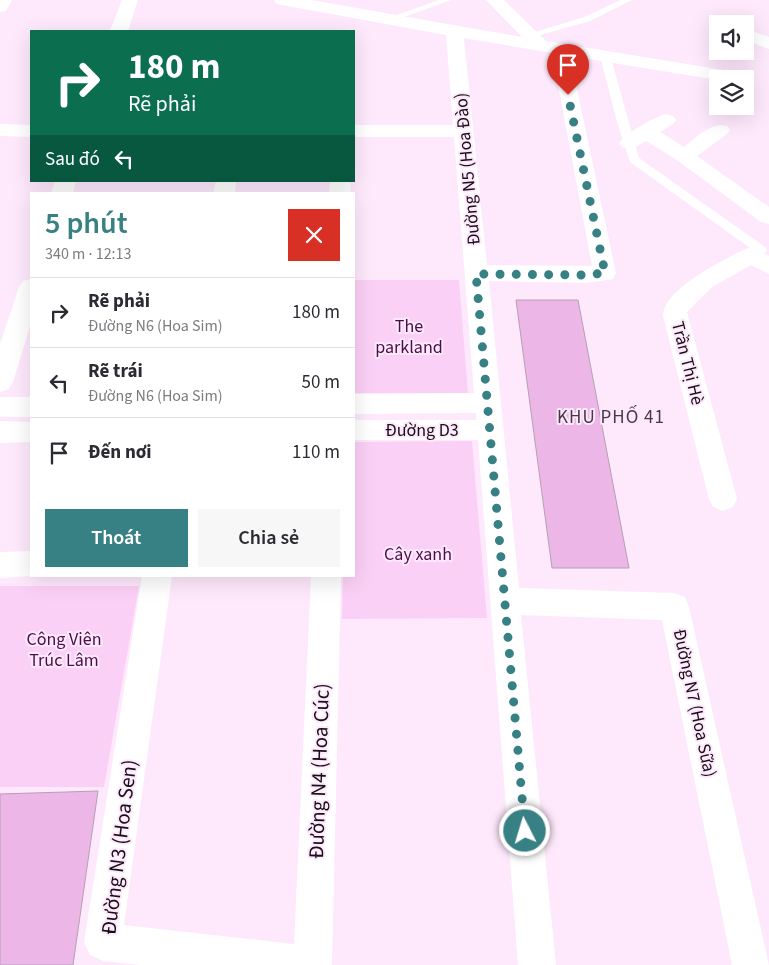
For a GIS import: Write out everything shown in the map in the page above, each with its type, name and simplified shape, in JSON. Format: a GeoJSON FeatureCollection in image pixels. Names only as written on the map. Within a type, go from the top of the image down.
{"type":"FeatureCollection","features":[{"type":"Feature","properties":{"kind":"street"},"geometry":{"type":"LineString","coordinates":[[0,8],[4,0]]}},
{"type":"Feature","properties":{"kind":"street"},"geometry":{"type":"LineString","coordinates":[[119,30],[130,0]]}},
{"type":"Feature","properties":{"kind":"street"},"geometry":{"type":"LineString","coordinates":[[282,0],[455,32],[543,43],[709,73]]}},
{"type":"Feature","properties":{"kind":"street"},"geometry":{"type":"LineString","coordinates":[[476,274],[587,275],[605,273],[571,111],[543,43],[498,1]]}},
{"type":"Feature","properties":{"kind":"street","name":"Đường N5 (Hoa Đào)"},"geometry":{"type":"LineString","coordinates":[[455,32],[537,965]]}},
{"type":"Feature","properties":{"kind":"street"},"geometry":{"type":"LineString","coordinates":[[754,37],[769,44]]}},
{"type":"Feature","properties":{"kind":"street"},"geometry":{"type":"LineString","coordinates":[[637,138],[666,120]]}},
{"type":"Feature","properties":{"kind":"street"},"geometry":{"type":"LineString","coordinates":[[0,130],[30,131]]}},
{"type":"Feature","properties":{"kind":"street"},"geometry":{"type":"LineString","coordinates":[[684,156],[720,130]]}},
{"type":"Feature","properties":{"kind":"street"},"geometry":{"type":"LineString","coordinates":[[355,131],[464,131]]}},
{"type":"Feature","properties":{"kind":"street"},"geometry":{"type":"LineString","coordinates":[[637,138],[684,156],[769,217]]}},
{"type":"Feature","properties":{"kind":"street","name":"Trần Thị Hè"},"geometry":{"type":"LineString","coordinates":[[723,499],[675,312],[677,306],[704,281],[762,254]]}},
{"type":"Feature","properties":{"kind":"street"},"geometry":{"type":"LineString","coordinates":[[0,382],[30,296]]}},
{"type":"Feature","properties":{"kind":"street","name":"Đường D3"},"geometry":{"type":"LineString","coordinates":[[355,404],[488,403]]}},
{"type":"Feature","properties":{"kind":"street"},"geometry":{"type":"LineString","coordinates":[[0,407],[30,407]]}},
{"type":"Feature","properties":{"kind":"street","name":"Đường D3"},"geometry":{"type":"LineString","coordinates":[[355,430],[490,430]]}},
{"type":"Feature","properties":{"kind":"street"},"geometry":{"type":"LineString","coordinates":[[0,432],[30,432]]}},
{"type":"Feature","properties":{"kind":"street"},"geometry":{"type":"LineString","coordinates":[[0,565],[30,564]]}},
{"type":"Feature","properties":{"kind":"street","name":"Đường N3 (Hoa Sen)"},"geometry":{"type":"LineString","coordinates":[[157,577],[103,942],[313,965]]}},
{"type":"Feature","properties":{"kind":"street","name":"Đường N4 (Hoa Cúc)"},"geometry":{"type":"LineString","coordinates":[[313,965],[326,577]]}},
{"type":"Feature","properties":{"kind":"street","name":"Đường N7 (Hoa Sữa)"},"geometry":{"type":"LineString","coordinates":[[505,601],[674,606],[751,965]]}},
{"type":"Feature","properties":{"kind":"lane"},"geometry":{"type":"LineString","coordinates":[[390,20],[447,0]]}},
{"type":"Feature","properties":{"kind":"lane"},"geometry":{"type":"LineString","coordinates":[[543,43],[587,19],[628,0]]}},
{"type":"Feature","properties":{"kind":"lane"},"geometry":{"type":"LineString","coordinates":[[605,55],[637,138],[634,160],[762,254]]}},
{"type":"Feature","properties":{"kind":"green space","name":"The parkland"},"geometry":{"type":"Polygon","coordinates":[[[355,280],[459,280],[468,393],[355,393],[355,280]]]}},
{"type":"Feature","properties":{"kind":"green space","name":"Cây xanh"},"geometry":{"type":"Polygon","coordinates":[[[472,441],[487,618],[342,619],[343,577],[355,577],[355,442],[472,441]]]}},
{"type":"Feature","properties":{"kind":"green space","name":"Công Viên Trúc Lâm"},"geometry":{"type":"Polygon","coordinates":[[[0,586],[139,586],[104,787],[0,787],[0,586]]]}},
{"type":"Feature","properties":{"kind":"building"},"geometry":{"type":"Polygon","coordinates":[[[516,300],[578,300],[629,568],[552,568],[516,300]]]}},
{"type":"Feature","properties":{"kind":"building"},"geometry":{"type":"Polygon","coordinates":[[[98,791],[73,965],[0,965],[0,794],[98,791]]]}},
{"type":"Feature","properties":{"kind":"district","name":"KHU PHỐ 41"},"geometry":{"type":"Point","coordinates":[611,416]}},
{"type":"Feature","properties":{"kind":"route"},"geometry":{"type":"LineString","coordinates":[[525,831],[476,274],[587,275],[605,273],[568,95]]}}]}
